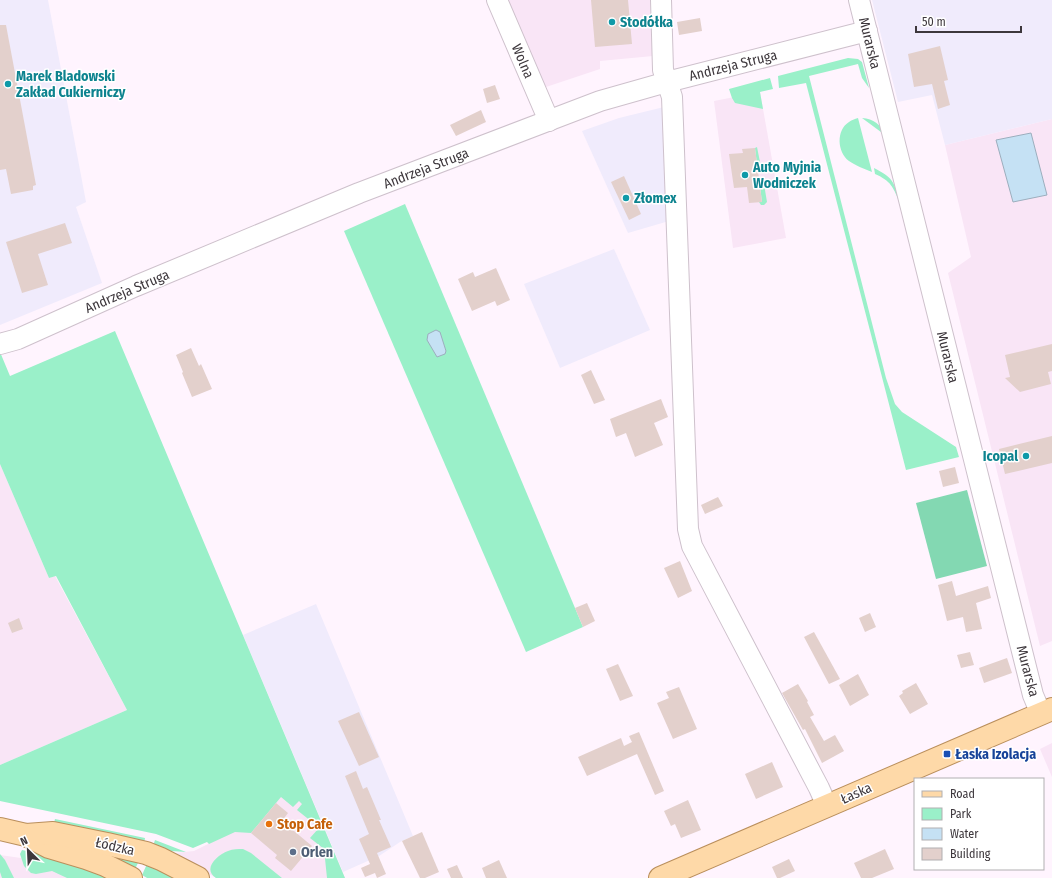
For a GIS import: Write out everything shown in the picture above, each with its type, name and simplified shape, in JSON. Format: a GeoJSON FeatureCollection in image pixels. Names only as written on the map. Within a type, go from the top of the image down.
{"type":"FeatureCollection","features":[{"type":"Feature","properties":{"kind":"main road","name":"Łaska"},"geometry":{"type":"LineString","coordinates":[[660,878],[1046,711]]}},
{"type":"Feature","properties":{"kind":"main road","name":"Łódzka"},"geometry":{"type":"LineString","coordinates":[[0,829],[26,835],[49,847],[105,865],[131,878]]}},
{"type":"Feature","properties":{"kind":"main road","name":"Łódzka"},"geometry":{"type":"LineString","coordinates":[[26,835],[53,833],[146,853],[181,868],[198,878]]}},
{"type":"Feature","properties":{"kind":"street","name":"Wolna"},"geometry":{"type":"LineString","coordinates":[[497,0],[549,121]]}},
{"type":"Feature","properties":{"kind":"street"},"geometry":{"type":"LineString","coordinates":[[661,0],[663,70],[672,97],[688,529],[692,546],[827,806]]}},
{"type":"Feature","properties":{"kind":"street","name":"Murarska"},"geometry":{"type":"LineString","coordinates":[[859,0],[1033,696],[1046,711]]}},
{"type":"Feature","properties":{"kind":"street","name":"Andrzeja Struga"},"geometry":{"type":"LineString","coordinates":[[0,344],[18,339],[136,286],[359,193],[600,101],[667,82],[867,31]]}},
{"type":"Feature","properties":{"kind":"shaded area"},"geometry":{"type":"Polygon","coordinates":[[[0,0],[48,0],[86,202],[76,207],[102,283],[0,325],[0,0]]]}},
{"type":"Feature","properties":{"kind":"shaded area"},"geometry":{"type":"Polygon","coordinates":[[[502,0],[650,0],[653,56],[600,61],[600,69],[540,89],[502,0]]]}},
{"type":"Feature","properties":{"kind":"shaded area"},"geometry":{"type":"Polygon","coordinates":[[[872,0],[1052,0],[1052,119],[945,145],[932,95],[898,102],[872,0]]]}},
{"type":"Feature","properties":{"kind":"shaded area"},"geometry":{"type":"Polygon","coordinates":[[[760,92],[786,238],[733,248],[714,101],[760,92]]]}},
{"type":"Feature","properties":{"kind":"shaded area"},"geometry":{"type":"Polygon","coordinates":[[[664,107],[669,221],[628,233],[582,131],[619,118],[664,107]]]}},
{"type":"Feature","properties":{"kind":"shaded area"},"geometry":{"type":"Polygon","coordinates":[[[1052,119],[1052,641],[1040,646],[948,273],[971,257],[945,145],[1052,119]]]}},
{"type":"Feature","properties":{"kind":"shaded area"},"geometry":{"type":"Polygon","coordinates":[[[614,249],[650,330],[560,368],[524,284],[614,249]]]}},
{"type":"Feature","properties":{"kind":"shaded area"},"geometry":{"type":"Polygon","coordinates":[[[0,464],[49,578],[55,576],[127,710],[0,765],[0,464]]]}},
{"type":"Feature","properties":{"kind":"shaded area"},"geometry":{"type":"Polygon","coordinates":[[[316,604],[413,836],[400,842],[379,856],[343,872],[243,635],[316,604]]]}},
{"type":"Feature","properties":{"kind":"shaded area"},"geometry":{"type":"Polygon","coordinates":[[[1052,743],[1052,777],[1040,749],[1052,743]]]}},
{"type":"Feature","properties":{"kind":"shaded area"},"geometry":{"type":"Polygon","coordinates":[[[301,773],[345,878],[216,878],[175,853],[194,851],[228,834],[301,773]]]}},
{"type":"Feature","properties":{"kind":"shaded area"},"geometry":{"type":"Polygon","coordinates":[[[0,855],[42,861],[79,878],[0,878],[0,855]]]}},
{"type":"Feature","properties":{"kind":"green space"},"geometry":{"type":"Polygon","coordinates":[[[848,58],[858,59],[862,62],[869,88],[862,78],[858,64],[809,76],[886,378],[895,404],[902,412],[956,447],[959,457],[906,470],[806,83],[779,88],[778,76],[848,58]]]}},
{"type":"Feature","properties":{"kind":"green space"},"geometry":{"type":"Polygon","coordinates":[[[770,78],[773,89],[760,92],[763,109],[735,103],[729,89],[770,78]]]}},
{"type":"Feature","properties":{"kind":"green space"},"geometry":{"type":"Polygon","coordinates":[[[858,118],[872,172],[849,161],[845,157],[840,147],[840,135],[842,130],[850,121],[858,118]]]}},
{"type":"Feature","properties":{"kind":"green space"},"geometry":{"type":"Polygon","coordinates":[[[862,118],[876,123],[885,135],[862,118]]]}},
{"type":"Feature","properties":{"kind":"green space"},"geometry":{"type":"Polygon","coordinates":[[[757,147],[762,172],[758,172],[755,148],[757,147]]]}},
{"type":"Feature","properties":{"kind":"green space"},"geometry":{"type":"Polygon","coordinates":[[[874,168],[892,181],[899,201],[891,185],[885,179],[875,174],[874,168]]]}},
{"type":"Feature","properties":{"kind":"green space"},"geometry":{"type":"Polygon","coordinates":[[[759,178],[763,178],[767,202],[764,205],[761,205],[759,202],[762,202],[759,178]]]}},
{"type":"Feature","properties":{"kind":"green space"},"geometry":{"type":"Polygon","coordinates":[[[405,204],[583,627],[526,652],[344,231],[405,204]]]}},
{"type":"Feature","properties":{"kind":"green space"},"geometry":{"type":"Polygon","coordinates":[[[115,331],[345,878],[327,878],[324,849],[310,838],[318,829],[317,826],[297,810],[302,804],[299,801],[293,807],[281,797],[251,833],[235,832],[209,844],[207,842],[193,848],[156,834],[0,801],[0,765],[127,710],[56,576],[49,578],[0,464],[0,352],[10,376],[115,331]]]}},
{"type":"Feature","properties":{"kind":"green space"},"geometry":{"type":"Polygon","coordinates":[[[967,490],[987,566],[936,579],[916,503],[967,490]]]}},
{"type":"Feature","properties":{"kind":"green space"},"geometry":{"type":"Polygon","coordinates":[[[55,819],[145,838],[144,844],[54,823],[55,819]]]}},
{"type":"Feature","properties":{"kind":"green space"},"geometry":{"type":"Polygon","coordinates":[[[155,840],[186,852],[171,851],[153,846],[155,840]]]}},
{"type":"Feature","properties":{"kind":"green space"},"geometry":{"type":"Polygon","coordinates":[[[243,849],[251,853],[282,878],[216,878],[212,874],[210,871],[211,867],[216,859],[230,850],[243,849]]]}},
{"type":"Feature","properties":{"kind":"green space"},"geometry":{"type":"Polygon","coordinates":[[[22,850],[54,857],[111,878],[67,878],[52,871],[36,874],[31,873],[24,866],[20,854],[22,850]]]}},
{"type":"Feature","properties":{"kind":"green space"},"geometry":{"type":"Polygon","coordinates":[[[97,851],[139,861],[134,871],[97,851]]]}},
{"type":"Feature","properties":{"kind":"green space"},"geometry":{"type":"Polygon","coordinates":[[[0,854],[5,860],[14,878],[2,878],[0,872],[0,854]]]}},
{"type":"Feature","properties":{"kind":"green space"},"geometry":{"type":"Polygon","coordinates":[[[147,864],[174,878],[147,878],[142,875],[147,864]]]}},
{"type":"Feature","properties":{"kind":"water"},"geometry":{"type":"Polygon","coordinates":[[[1031,133],[1047,195],[1013,202],[996,140],[1031,133]]]}},
{"type":"Feature","properties":{"kind":"water"},"geometry":{"type":"Polygon","coordinates":[[[436,330],[440,332],[446,351],[445,354],[437,357],[427,340],[428,334],[436,330]]]}},
{"type":"Feature","properties":{"kind":"building","name":"Stodółka"},"geometry":{"type":"Polygon","coordinates":[[[591,0],[628,0],[632,44],[595,47],[591,0]]]}},
{"type":"Feature","properties":{"kind":"building"},"geometry":{"type":"Polygon","coordinates":[[[700,18],[702,31],[679,35],[677,22],[700,18]]]}},
{"type":"Feature","properties":{"kind":"building","name":"Marek Bladowski Zakład Cukierniczy"},"geometry":{"type":"Polygon","coordinates":[[[0,25],[6,25],[36,185],[33,186],[33,190],[11,194],[6,169],[0,170],[0,25]]]}},
{"type":"Feature","properties":{"kind":"building"},"geometry":{"type":"Polygon","coordinates":[[[940,46],[948,80],[944,81],[950,105],[938,109],[932,84],[914,87],[908,54],[940,46]]]}},
{"type":"Feature","properties":{"kind":"building"},"geometry":{"type":"Polygon","coordinates":[[[495,85],[500,99],[487,103],[483,89],[495,85]]]}},
{"type":"Feature","properties":{"kind":"building"},"geometry":{"type":"Polygon","coordinates":[[[481,110],[486,122],[456,136],[450,125],[481,110]]]}},
{"type":"Feature","properties":{"kind":"building","name":"Auto Myjnia Wodniczek"},"geometry":{"type":"Polygon","coordinates":[[[755,148],[762,202],[749,203],[747,187],[734,188],[729,154],[743,153],[742,149],[755,148]]]}},
{"type":"Feature","properties":{"kind":"building","name":"Złomex"},"geometry":{"type":"Polygon","coordinates":[[[624,176],[641,214],[629,220],[611,182],[624,176]]]}},
{"type":"Feature","properties":{"kind":"building"},"geometry":{"type":"Polygon","coordinates":[[[65,223],[72,243],[38,254],[48,285],[22,293],[6,242],[65,223]]]}},
{"type":"Feature","properties":{"kind":"building"},"geometry":{"type":"Polygon","coordinates":[[[496,268],[510,300],[497,306],[495,301],[472,311],[458,279],[473,272],[475,277],[496,268]]]}},
{"type":"Feature","properties":{"kind":"building"},"geometry":{"type":"Polygon","coordinates":[[[1052,344],[1052,371],[1048,372],[1051,384],[1020,392],[1005,378],[1010,377],[1005,355],[1052,344]]]}},
{"type":"Feature","properties":{"kind":"building"},"geometry":{"type":"Polygon","coordinates":[[[191,348],[199,366],[201,364],[212,389],[192,397],[176,355],[191,348]]]}},
{"type":"Feature","properties":{"kind":"building"},"geometry":{"type":"Polygon","coordinates":[[[591,370],[605,400],[594,404],[581,375],[591,370]]]}},
{"type":"Feature","properties":{"kind":"building"},"geometry":{"type":"Polygon","coordinates":[[[661,399],[668,417],[654,423],[663,445],[635,457],[626,433],[616,437],[610,419],[661,399]]]}},
{"type":"Feature","properties":{"kind":"building","name":"Icopal"},"geometry":{"type":"Polygon","coordinates":[[[1052,436],[1052,463],[1005,474],[999,449],[1052,436]]]}},
{"type":"Feature","properties":{"kind":"building"},"geometry":{"type":"Polygon","coordinates":[[[955,467],[959,483],[943,487],[939,471],[955,467]]]}},
{"type":"Feature","properties":{"kind":"building"},"geometry":{"type":"Polygon","coordinates":[[[718,497],[723,506],[705,514],[701,505],[718,497]]]}},
{"type":"Feature","properties":{"kind":"building"},"geometry":{"type":"Polygon","coordinates":[[[680,561],[692,591],[678,598],[664,568],[680,561]]]}},
{"type":"Feature","properties":{"kind":"building"},"geometry":{"type":"Polygon","coordinates":[[[952,581],[956,596],[988,586],[991,598],[976,603],[982,629],[966,632],[963,617],[947,621],[938,585],[952,581]]]}},
{"type":"Feature","properties":{"kind":"building"},"geometry":{"type":"Polygon","coordinates":[[[587,603],[595,621],[583,627],[575,608],[587,603]]]}},
{"type":"Feature","properties":{"kind":"building"},"geometry":{"type":"Polygon","coordinates":[[[870,613],[876,627],[865,632],[859,618],[870,613]]]}},
{"type":"Feature","properties":{"kind":"building"},"geometry":{"type":"Polygon","coordinates":[[[19,618],[23,629],[12,633],[8,623],[19,618]]]}},
{"type":"Feature","properties":{"kind":"building"},"geometry":{"type":"Polygon","coordinates":[[[814,632],[840,679],[829,684],[804,637],[814,632]]]}},
{"type":"Feature","properties":{"kind":"building"},"geometry":{"type":"Polygon","coordinates":[[[970,652],[974,665],[961,668],[957,655],[970,652]]]}},
{"type":"Feature","properties":{"kind":"building"},"geometry":{"type":"Polygon","coordinates":[[[1007,658],[1012,673],[984,683],[979,668],[1007,658]]]}},
{"type":"Feature","properties":{"kind":"building"},"geometry":{"type":"Polygon","coordinates":[[[618,664],[633,696],[620,701],[606,669],[618,664]]]}},
{"type":"Feature","properties":{"kind":"building"},"geometry":{"type":"Polygon","coordinates":[[[858,674],[869,695],[850,706],[839,685],[858,674]]]}},
{"type":"Feature","properties":{"kind":"building"},"geometry":{"type":"Polygon","coordinates":[[[916,683],[928,704],[910,714],[899,696],[903,693],[902,691],[916,683]]]}},
{"type":"Feature","properties":{"kind":"building"},"geometry":{"type":"Polygon","coordinates":[[[798,684],[814,715],[810,717],[824,741],[835,735],[844,751],[822,763],[805,729],[803,730],[782,693],[798,684]]]}},
{"type":"Feature","properties":{"kind":"building"},"geometry":{"type":"Polygon","coordinates":[[[679,687],[697,729],[673,739],[657,703],[669,698],[666,692],[679,687]]]}},
{"type":"Feature","properties":{"kind":"building"},"geometry":{"type":"Polygon","coordinates":[[[359,712],[379,757],[359,766],[338,721],[359,712]]]}},
{"type":"Feature","properties":{"kind":"building"},"geometry":{"type":"Polygon","coordinates":[[[639,732],[664,791],[655,795],[637,754],[587,776],[578,757],[621,738],[624,746],[632,742],[629,736],[639,732]]]}},
{"type":"Feature","properties":{"kind":"building"},"geometry":{"type":"Polygon","coordinates":[[[772,762],[783,787],[756,799],[745,774],[772,762]]]}},
{"type":"Feature","properties":{"kind":"building"},"geometry":{"type":"Polygon","coordinates":[[[356,771],[363,789],[367,787],[391,847],[377,853],[386,874],[377,878],[375,873],[365,877],[361,868],[370,864],[359,839],[369,834],[345,776],[356,771]]]}},
{"type":"Feature","properties":{"kind":"building"},"geometry":{"type":"Polygon","coordinates":[[[688,800],[701,830],[681,838],[675,824],[671,826],[664,811],[688,800]]]}},
{"type":"Feature","properties":{"kind":"building"},"geometry":{"type":"Polygon","coordinates":[[[276,803],[288,813],[282,821],[312,846],[291,871],[275,858],[277,855],[251,833],[276,803]]]}},
{"type":"Feature","properties":{"kind":"building"},"geometry":{"type":"Polygon","coordinates":[[[422,832],[439,872],[425,878],[420,878],[402,841],[422,832]]]}},
{"type":"Feature","properties":{"kind":"building"},"geometry":{"type":"Polygon","coordinates":[[[885,849],[894,869],[872,878],[861,878],[854,863],[885,849]]]}},
{"type":"Feature","properties":{"kind":"building"},"geometry":{"type":"Polygon","coordinates":[[[789,859],[795,871],[777,878],[772,867],[789,859]]]}},
{"type":"Feature","properties":{"kind":"building"},"geometry":{"type":"Polygon","coordinates":[[[499,860],[507,878],[486,878],[482,868],[499,860]]]}},
{"type":"Feature","properties":{"kind":"building"},"geometry":{"type":"Polygon","coordinates":[[[457,865],[463,878],[451,878],[447,869],[457,865]]]}},
{"type":"Feature","properties":{"kind":"place","name":"Stodółka"},"geometry":{"type":"Point","coordinates":[612,22]}},
{"type":"Feature","properties":{"kind":"place","name":"Marek Bladowski Zakład Cukierniczy"},"geometry":{"type":"Point","coordinates":[8,84]}},
{"type":"Feature","properties":{"kind":"place","name":"Auto Myjnia Wodniczek"},"geometry":{"type":"Point","coordinates":[745,175]}},
{"type":"Feature","properties":{"kind":"place","name":"Złomex"},"geometry":{"type":"Point","coordinates":[626,198]}},
{"type":"Feature","properties":{"kind":"place","name":"Icopal"},"geometry":{"type":"Point","coordinates":[1026,456]}},
{"type":"Feature","properties":{"kind":"place","name":"Łaska Izolacja"},"geometry":{"type":"Point","coordinates":[947,754]}},
{"type":"Feature","properties":{"kind":"place","name":"Stop Cafe"},"geometry":{"type":"Point","coordinates":[269,824]}},
{"type":"Feature","properties":{"kind":"place","name":"Orlen"},"geometry":{"type":"Point","coordinates":[293,852]}}]}
